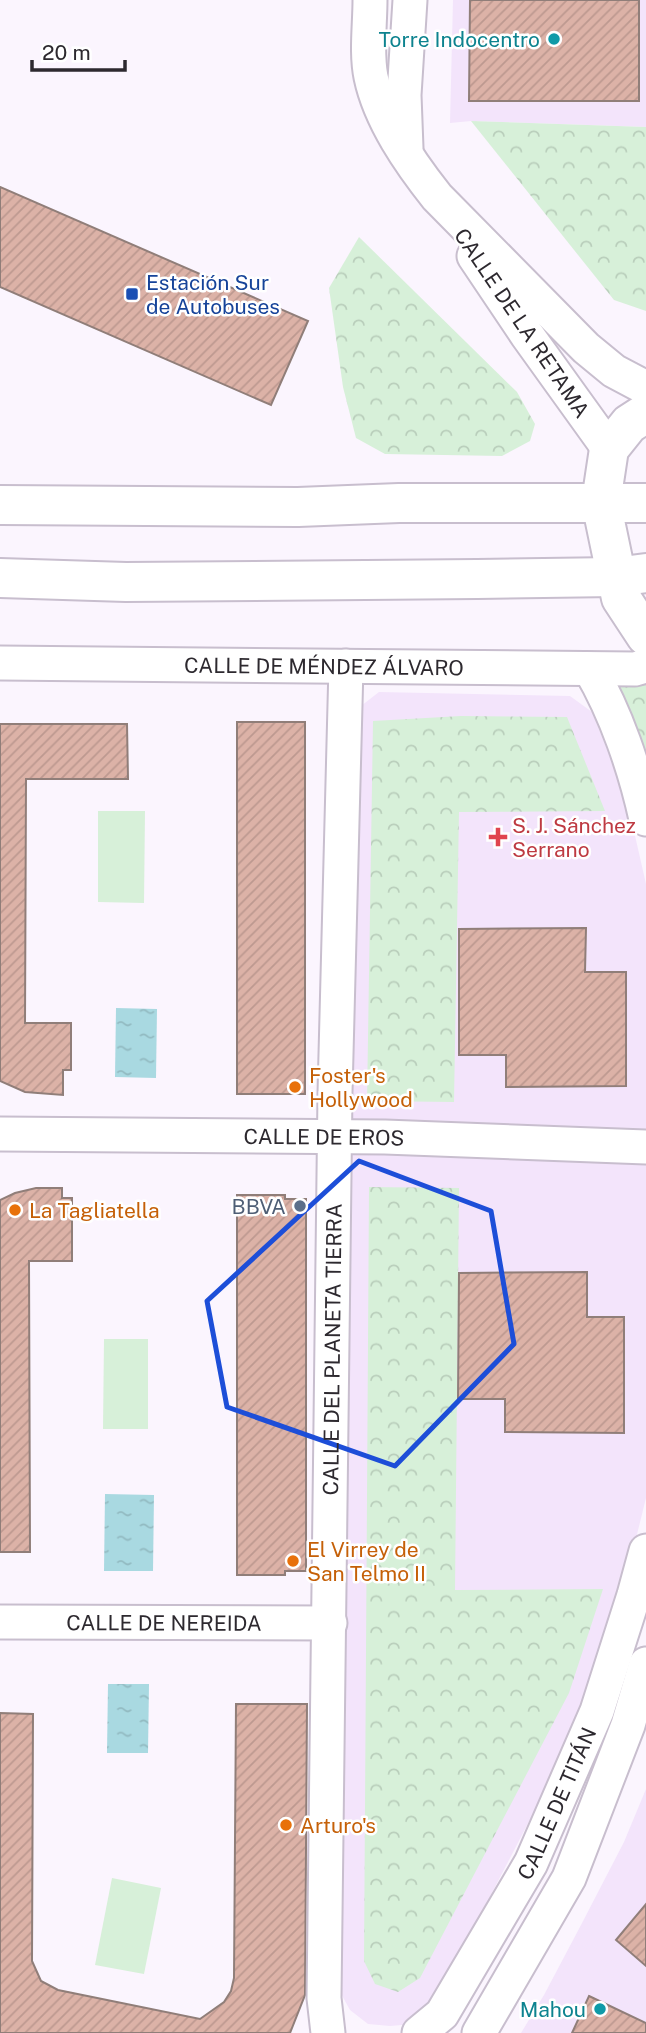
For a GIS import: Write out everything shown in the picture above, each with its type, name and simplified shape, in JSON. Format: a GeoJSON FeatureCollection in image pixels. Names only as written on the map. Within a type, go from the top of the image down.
{"type":"FeatureCollection","features":[{"type":"Feature","properties":{"kind":"main road"},"geometry":{"type":"LineString","coordinates":[[646,413],[629,424],[609,449],[601,502],[631,575],[621,598],[646,636]]}},
{"type":"Feature","properties":{"kind":"main road"},"geometry":{"type":"LineString","coordinates":[[0,505],[298,507],[399,503],[646,503]]}},
{"type":"Feature","properties":{"kind":"main road"},"geometry":{"type":"LineString","coordinates":[[4,586],[631,575]]}},
{"type":"Feature","properties":{"kind":"street","name":"CALLE DE LA RETAMA"},"geometry":{"type":"LineString","coordinates":[[370,0],[370,76],[383,113],[527,335],[609,449]]}},
{"type":"Feature","properties":{"kind":"street"},"geometry":{"type":"LineString","coordinates":[[407,153],[404,96],[410,0]]}},
{"type":"Feature","properties":{"kind":"street","name":"CALLE DE LA RETAMA"},"geometry":{"type":"LineString","coordinates":[[437,197],[586,348],[614,371],[646,388]]}},
{"type":"Feature","properties":{"kind":"street","name":"CALLE DE MÉNDEZ ÁLVARO"},"geometry":{"type":"LineString","coordinates":[[0,663],[635,669],[646,666]]}},
{"type":"Feature","properties":{"kind":"street","name":"CALLE DEL PLANETA TIERRA"},"geometry":{"type":"LineString","coordinates":[[328,2033],[324,1998],[335,1137],[346,666]]}},
{"type":"Feature","properties":{"kind":"street"},"geometry":{"type":"LineString","coordinates":[[590,668],[605,694],[640,793],[646,819]]}},
{"type":"Feature","properties":{"kind":"street","name":"CALLE DE EROS"},"geometry":{"type":"LineString","coordinates":[[0,1134],[385,1137],[646,1147]]}},
{"type":"Feature","properties":{"kind":"street","name":"CALLE DE TITÁN"},"geometry":{"type":"LineString","coordinates":[[419,2033],[442,2014],[531,1863],[597,1711],[646,1551]]}},
{"type":"Feature","properties":{"kind":"street","name":"CALLE DE NEREIDA"},"geometry":{"type":"LineString","coordinates":[[0,1622],[330,1623]]}},
{"type":"Feature","properties":{"kind":"street","name":"CALLE DE TITÁN"},"geometry":{"type":"LineString","coordinates":[[479,2033],[569,1878],[628,1725],[646,1664]]}},
{"type":"Feature","properties":{"kind":"highlighted area"},"geometry":{"type":"Polygon","coordinates":[[[359,1161],[491,1211],[514,1344],[395,1466],[227,1407],[207,1301],[359,1161]]]}},
{"type":"Feature","properties":{"kind":"shaded area","name":"Torre Indocentro"},"geometry":{"type":"Polygon","coordinates":[[[453,0],[646,0],[646,127],[471,121],[450,123],[453,0]]]}},
{"type":"Feature","properties":{"kind":"shaded area"},"geometry":{"type":"Polygon","coordinates":[[[379,692],[570,696],[592,712],[626,796],[646,884],[646,1498],[620,1603],[580,1723],[438,1997],[413,2024],[390,2026],[368,2024],[350,2010],[340,1992],[358,761],[361,706],[379,692]]]}},
{"type":"Feature","properties":{"kind":"shaded area"},"geometry":{"type":"Polygon","coordinates":[[[646,1789],[646,2033],[521,2033],[544,1995],[624,1842],[646,1789]]]}},
{"type":"Feature","properties":{"kind":"green space"},"geometry":{"type":"Polygon","coordinates":[[[471,121],[646,127],[646,311],[614,300],[471,121]]]}},
{"type":"Feature","properties":{"kind":"green space"},"geometry":{"type":"Polygon","coordinates":[[[359,237],[517,392],[535,424],[530,441],[502,456],[385,454],[356,438],[343,387],[329,288],[359,237]]]}},
{"type":"Feature","properties":{"kind":"green space"},"geometry":{"type":"Polygon","coordinates":[[[646,680],[646,771],[614,683],[646,680]]]}},
{"type":"Feature","properties":{"kind":"green space"},"geometry":{"type":"Polygon","coordinates":[[[461,716],[567,717],[605,811],[459,812],[454,1102],[367,1101],[373,721],[461,716]]]}},
{"type":"Feature","properties":{"kind":"green space"},"geometry":{"type":"Polygon","coordinates":[[[98,811],[145,811],[144,903],[98,902],[98,811]]]}},
{"type":"Feature","properties":{"kind":"green space"},"geometry":{"type":"Polygon","coordinates":[[[369,1187],[459,1188],[455,1590],[603,1589],[569,1693],[420,1978],[398,1992],[375,1984],[364,1961],[369,1187]]]}},
{"type":"Feature","properties":{"kind":"green space"},"geometry":{"type":"Polygon","coordinates":[[[104,1339],[148,1339],[148,1429],[103,1429],[104,1339]]]}},
{"type":"Feature","properties":{"kind":"green space"},"geometry":{"type":"Polygon","coordinates":[[[112,1878],[161,1888],[144,1974],[95,1965],[112,1878]]]}},
{"type":"Feature","properties":{"kind":"water"},"geometry":{"type":"Polygon","coordinates":[[[116,1008],[157,1009],[156,1078],[115,1077],[116,1008]]]}},
{"type":"Feature","properties":{"kind":"water"},"geometry":{"type":"Polygon","coordinates":[[[105,1494],[154,1495],[153,1571],[104,1571],[105,1494]]]}},
{"type":"Feature","properties":{"kind":"water"},"geometry":{"type":"Polygon","coordinates":[[[108,1684],[149,1684],[148,1753],[107,1753],[108,1684]]]}},
{"type":"Feature","properties":{"kind":"building","name":"Torre Indocentro"},"geometry":{"type":"Polygon","coordinates":[[[470,0],[639,0],[639,101],[469,101],[470,0]]]}},
{"type":"Feature","properties":{"kind":"building","name":"Estación Sur de Autobuses"},"geometry":{"type":"Polygon","coordinates":[[[0,187],[308,321],[271,405],[0,287],[0,187]]]}},
{"type":"Feature","properties":{"kind":"building"},"geometry":{"type":"Polygon","coordinates":[[[237,722],[305,722],[305,1094],[237,1094],[237,722]]]}},
{"type":"Feature","properties":{"kind":"building"},"geometry":{"type":"Polygon","coordinates":[[[0,724],[127,724],[128,779],[26,779],[25,1023],[71,1023],[71,1070],[63,1070],[63,1095],[25,1092],[0,1081],[0,724]]]}},
{"type":"Feature","properties":{"kind":"building"},"geometry":{"type":"Polygon","coordinates":[[[586,928],[585,972],[626,972],[626,1086],[506,1087],[506,1055],[459,1055],[459,929],[586,928]]]}},
{"type":"Feature","properties":{"kind":"building"},"geometry":{"type":"Polygon","coordinates":[[[36,1188],[62,1188],[62,1198],[72,1198],[72,1261],[29,1261],[30,1552],[0,1552],[0,1200],[36,1188]]]}},
{"type":"Feature","properties":{"kind":"building"},"geometry":{"type":"Polygon","coordinates":[[[237,1195],[285,1195],[285,1199],[306,1199],[306,1571],[285,1571],[285,1575],[237,1575],[237,1195]]]}},
{"type":"Feature","properties":{"kind":"building"},"geometry":{"type":"Polygon","coordinates":[[[587,1272],[587,1317],[624,1317],[624,1433],[505,1432],[505,1399],[458,1399],[459,1273],[587,1272]]]}},
{"type":"Feature","properties":{"kind":"building"},"geometry":{"type":"Polygon","coordinates":[[[236,1704],[307,1704],[305,1995],[290,2033],[0,2033],[0,1713],[33,1714],[32,1961],[41,1981],[58,1990],[200,2019],[224,2002],[231,1991],[234,1978],[236,1704]]]}},
{"type":"Feature","properties":{"kind":"building"},"geometry":{"type":"Polygon","coordinates":[[[646,1904],[646,1966],[616,1940],[646,1904]]]}},
{"type":"Feature","properties":{"kind":"building","name":"Mahou"},"geometry":{"type":"Polygon","coordinates":[[[589,1996],[646,2023],[646,2033],[572,2033],[589,1996]]]}},
{"type":"Feature","properties":{"kind":"place","name":"Torre Indocentro"},"geometry":{"type":"Point","coordinates":[554,39]}},
{"type":"Feature","properties":{"kind":"place","name":"Estación Sur de Autobuses"},"geometry":{"type":"Point","coordinates":[132,294]}},
{"type":"Feature","properties":{"kind":"place","name":"S. J. Sánchez Serrano"},"geometry":{"type":"Point","coordinates":[498,837]}},
{"type":"Feature","properties":{"kind":"place","name":"Foster's Hollywood"},"geometry":{"type":"Point","coordinates":[295,1087]}},
{"type":"Feature","properties":{"kind":"place","name":"BBVA"},"geometry":{"type":"Point","coordinates":[300,1206]}},
{"type":"Feature","properties":{"kind":"place","name":"La Tagliatella"},"geometry":{"type":"Point","coordinates":[15,1210]}},
{"type":"Feature","properties":{"kind":"place","name":"El Virrey de San Telmo II"},"geometry":{"type":"Point","coordinates":[293,1561]}},
{"type":"Feature","properties":{"kind":"place","name":"Arturo's"},"geometry":{"type":"Point","coordinates":[286,1825]}},
{"type":"Feature","properties":{"kind":"place","name":"Mahou"},"geometry":{"type":"Point","coordinates":[600,2009]}}]}
